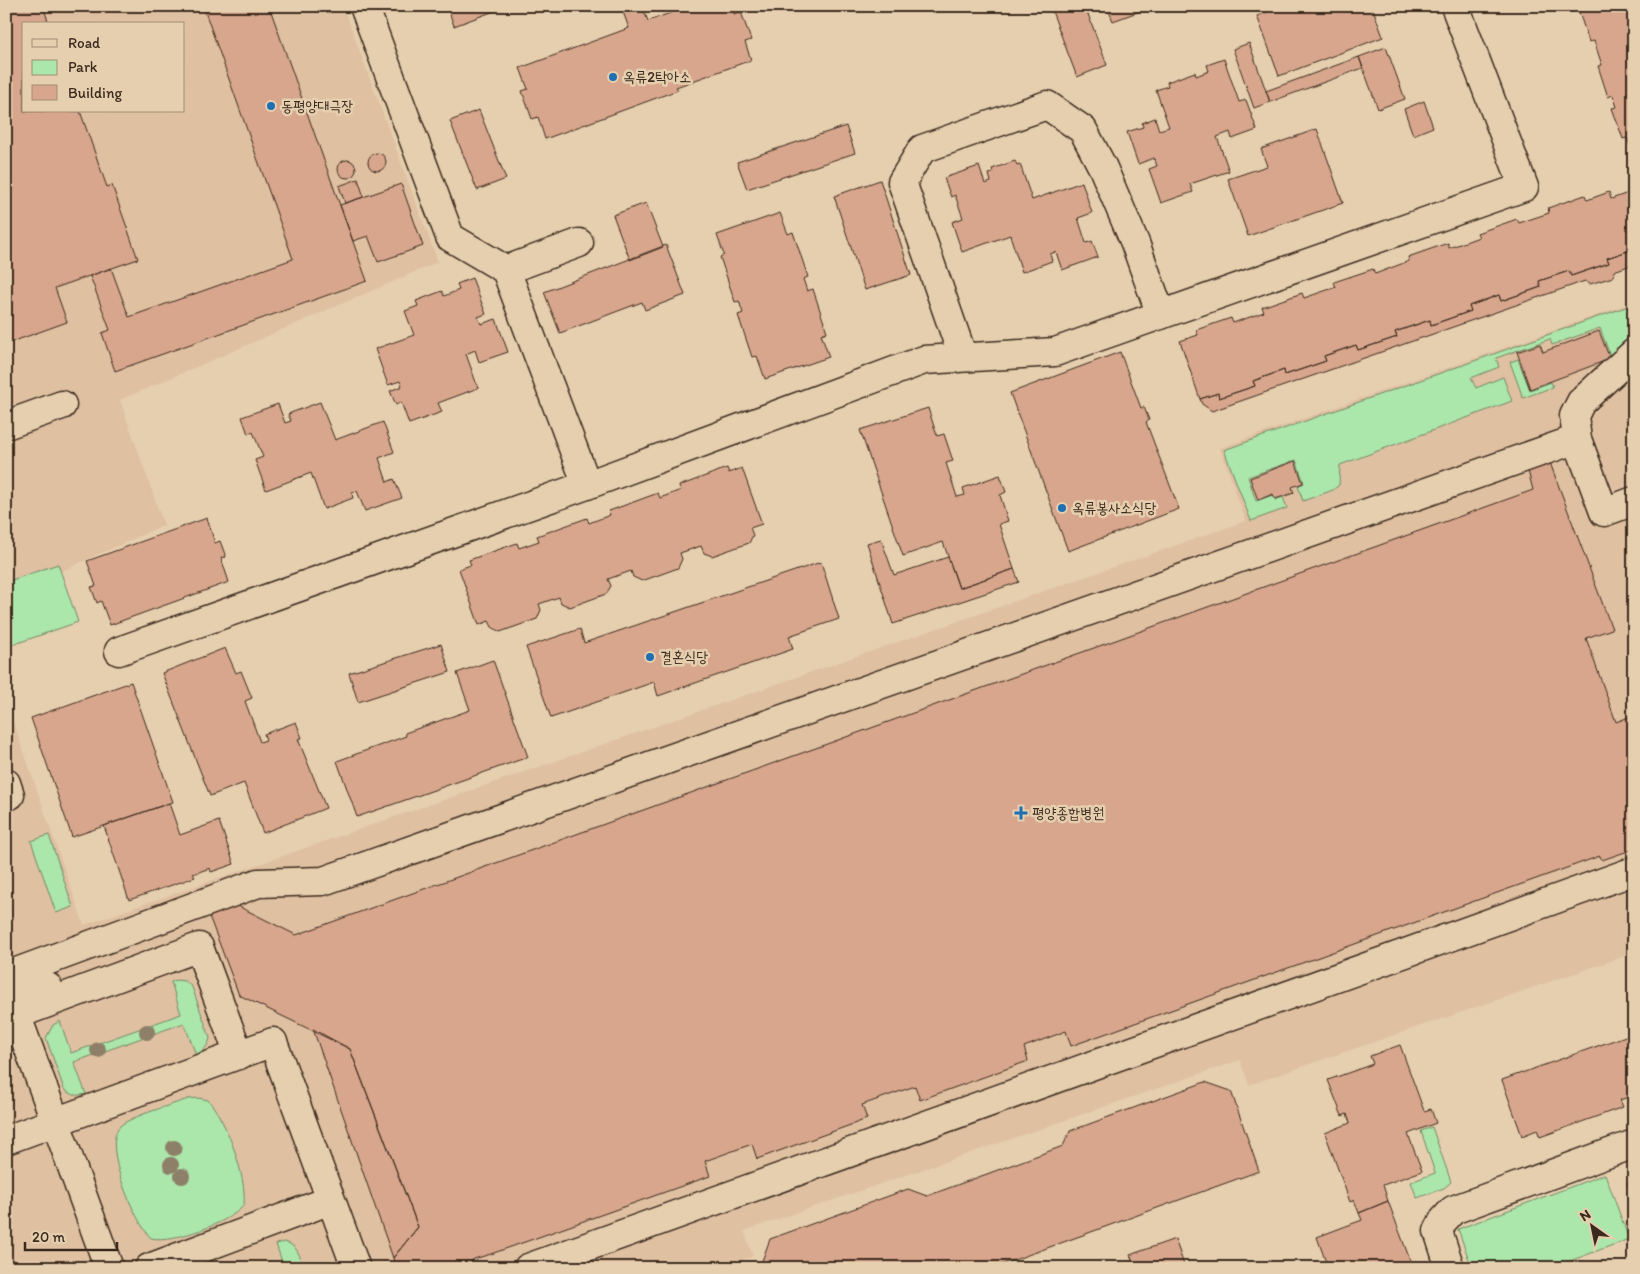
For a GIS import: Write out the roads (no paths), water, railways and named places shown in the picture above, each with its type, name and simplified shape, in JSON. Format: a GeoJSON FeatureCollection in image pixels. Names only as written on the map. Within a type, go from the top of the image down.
{"type":"FeatureCollection","features":[{"type":"Feature","properties":{"kind":"street"},"geometry":{"type":"LineString","coordinates":[[364,6],[450,237],[506,270],[587,485]]}},
{"type":"Feature","properties":{"kind":"street"},"geometry":{"type":"LineString","coordinates":[[119,651],[587,485],[924,360],[1055,352],[1524,187],[1455,6]]}},
{"type":"Feature","properties":{"kind":"street"},"geometry":{"type":"LineString","coordinates":[[963,357],[902,182],[922,149],[1047,106],[1083,130],[1103,168],[1128,226],[1161,315]]}},
{"type":"Feature","properties":{"kind":"street"},"geometry":{"type":"LineString","coordinates":[[506,270],[579,243]]}},
{"type":"Feature","properties":{"kind":"street"},"geometry":{"type":"LineString","coordinates":[[1634,353],[1580,402],[1574,416],[1577,439],[1604,512],[1634,501]]}},
{"type":"Feature","properties":{"kind":"street"},"geometry":{"type":"LineString","coordinates":[[6,425],[62,406]]}},
{"type":"Feature","properties":{"kind":"street"},"geometry":{"type":"LineString","coordinates":[[6,976],[258,883],[323,881],[1577,439]]}},
{"type":"Feature","properties":{"kind":"street"},"geometry":{"type":"LineString","coordinates":[[6,784],[10,795],[6,796]]}},
{"type":"Feature","properties":{"kind":"street"},"geometry":{"type":"LineString","coordinates":[[528,1268],[1634,871]]}},
{"type":"Feature","properties":{"kind":"street"},"geometry":{"type":"LineString","coordinates":[[16,1015],[200,947],[239,1055]]}},
{"type":"Feature","properties":{"kind":"street"},"geometry":{"type":"LineString","coordinates":[[48,986],[11,1000],[109,1268]]}},
{"type":"Feature","properties":{"kind":"street"},"geometry":{"type":"LineString","coordinates":[[6,1140],[273,1042],[356,1268]]}},
{"type":"Feature","properties":{"kind":"street"},"geometry":{"type":"LineString","coordinates":[[1450,1268],[1438,1231],[1452,1210],[1634,1144]]}},
{"type":"Feature","properties":{"kind":"street"},"geometry":{"type":"LineString","coordinates":[[149,1268],[331,1200]]}},
{"type":"Feature","properties":{"kind":"place","name":"옥류2탁아소"},"geometry":{"type":"Point","coordinates":[613,77]}},
{"type":"Feature","properties":{"kind":"place","name":"동평양대극장"},"geometry":{"type":"Point","coordinates":[271,106]}},
{"type":"Feature","properties":{"kind":"place","name":"옥류봉사소식당"},"geometry":{"type":"Point","coordinates":[1062,508]}},
{"type":"Feature","properties":{"kind":"place","name":"결혼식당"},"geometry":{"type":"Point","coordinates":[650,657]}},
{"type":"Feature","properties":{"kind":"place","name":"평양종합병원"},"geometry":{"type":"Point","coordinates":[1021,813]}}]}
